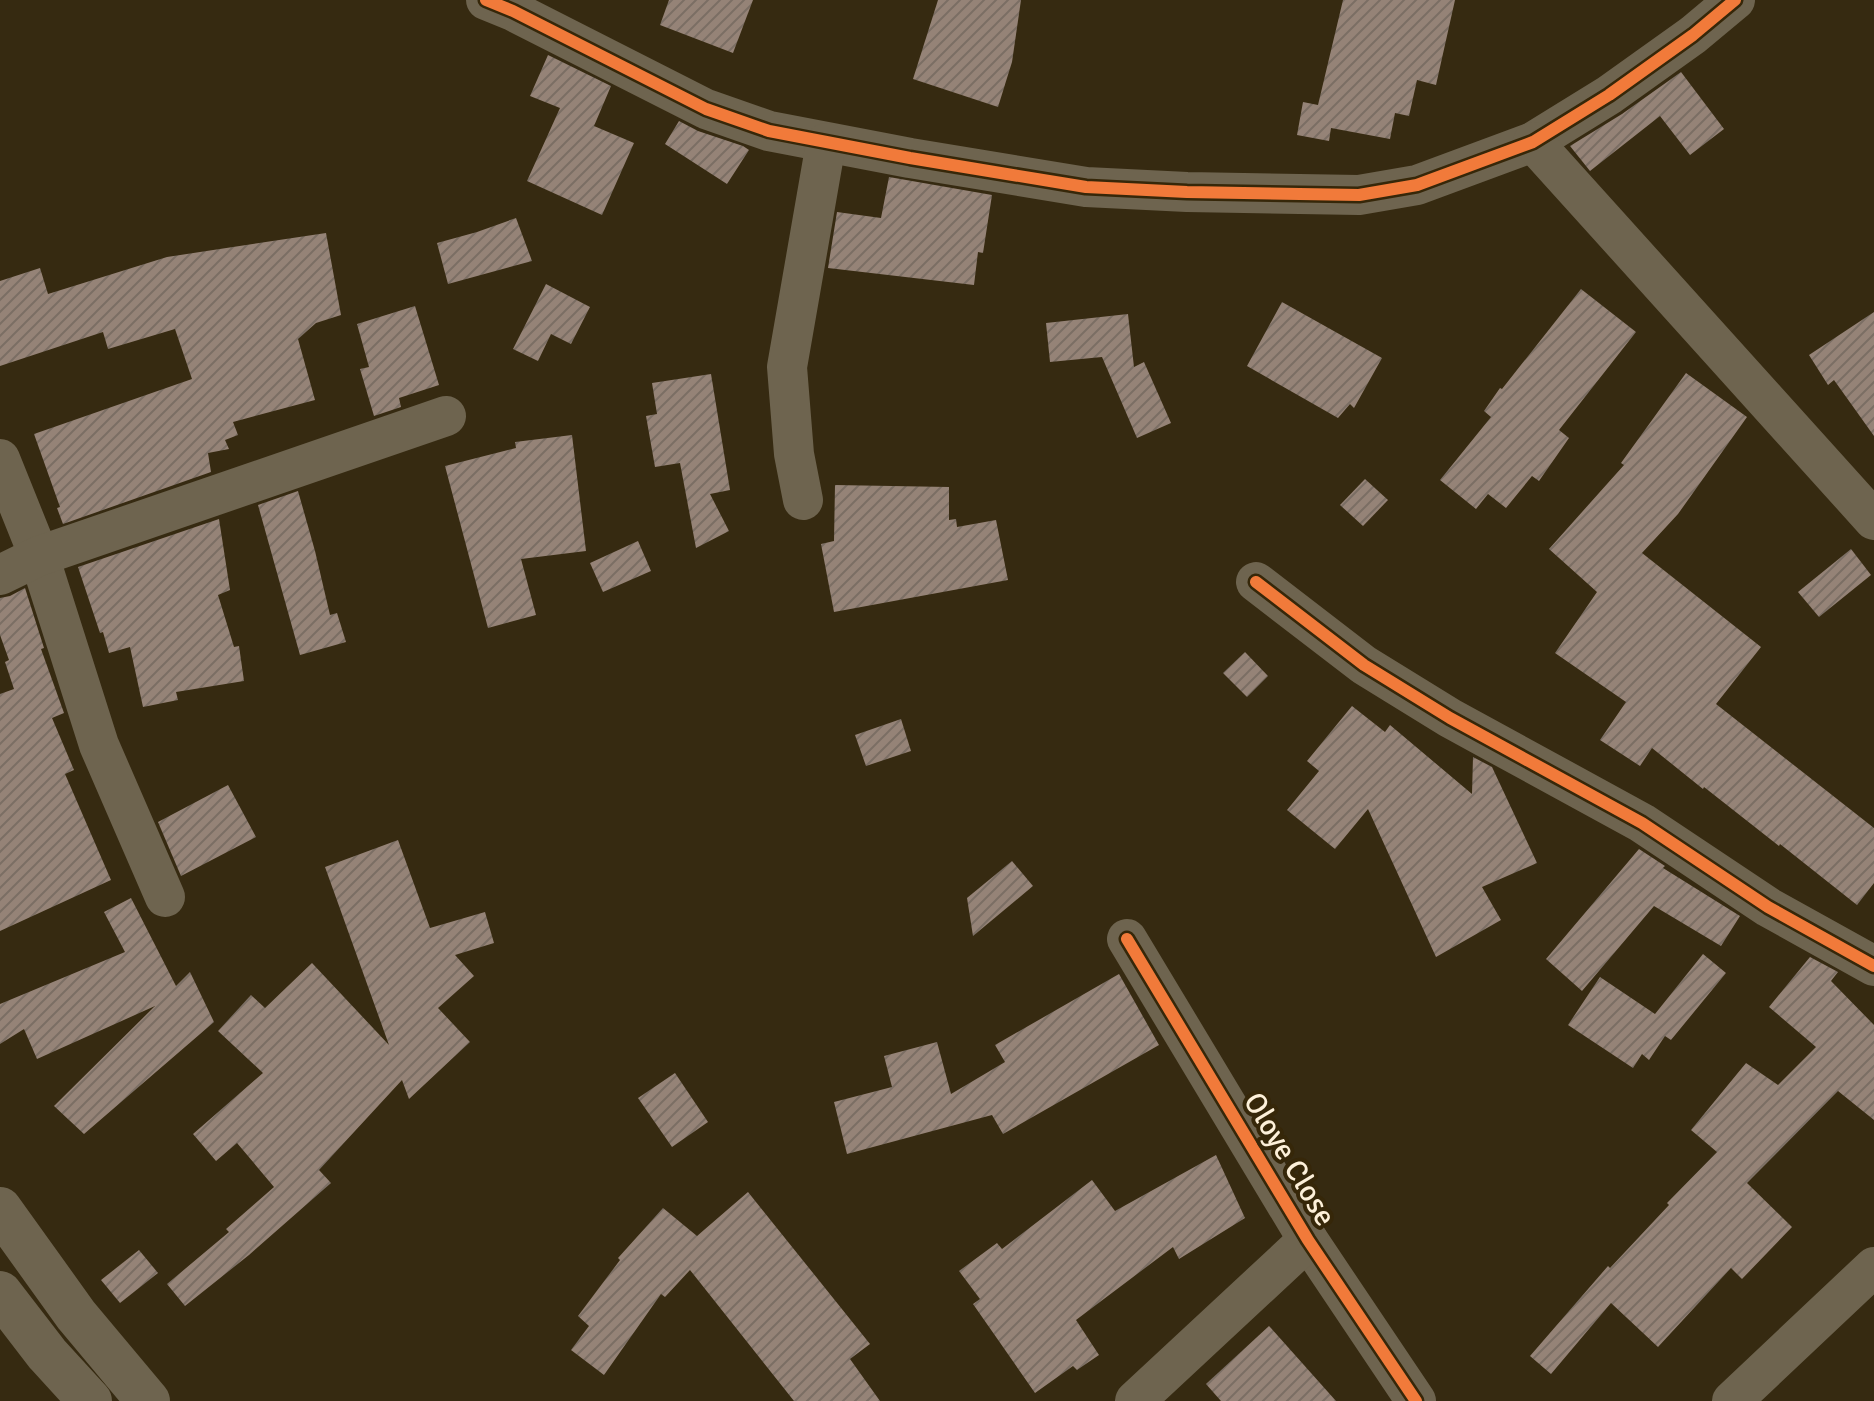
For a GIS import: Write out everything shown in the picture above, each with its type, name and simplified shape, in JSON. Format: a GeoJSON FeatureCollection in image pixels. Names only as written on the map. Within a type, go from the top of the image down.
{"type":"FeatureCollection","features":[{"type":"Feature","properties":{"kind":"main road"},"geometry":{"type":"LineString","coordinates":[[0,1209],[76,1315],[148,1401]]}},
{"type":"Feature","properties":{"kind":"main road"},"geometry":{"type":"LineString","coordinates":[[0,1293],[47,1354],[90,1401]]}},
{"type":"Feature","properties":{"kind":"street"},"geometry":{"type":"LineString","coordinates":[[486,0],[706,109],[769,131],[1086,187],[1359,195],[1417,185],[1533,142],[1609,95],[1693,35],[1735,0]]}},
{"type":"Feature","properties":{"kind":"street"},"geometry":{"type":"LineString","coordinates":[[1533,142],[1874,520]]}},
{"type":"Feature","properties":{"kind":"street"},"geometry":{"type":"LineString","coordinates":[[803,500],[794,454],[787,367],[826,143]]}},
{"type":"Feature","properties":{"kind":"street"},"geometry":{"type":"LineString","coordinates":[[0,575],[39,556],[446,416]]}},
{"type":"Feature","properties":{"kind":"street"},"geometry":{"type":"LineString","coordinates":[[0,459],[39,556],[99,745],[165,897]]}},
{"type":"Feature","properties":{"kind":"street"},"geometry":{"type":"LineString","coordinates":[[1256,582],[1377,672],[1450,718],[1642,823],[1768,907],[1874,966]]}},
{"type":"Feature","properties":{"kind":"street","name":"Oloye Close"},"geometry":{"type":"LineString","coordinates":[[1127,939],[1308,1240],[1416,1401]]}},
{"type":"Feature","properties":{"kind":"street"},"geometry":{"type":"LineString","coordinates":[[1135,1401],[1308,1240]]}},
{"type":"Feature","properties":{"kind":"street"},"geometry":{"type":"LineString","coordinates":[[1732,1401],[1874,1267]]}},
{"type":"Feature","properties":{"kind":"building"},"geometry":{"type":"Polygon","coordinates":[[[669,0],[753,0],[733,53],[660,25],[669,0]]]}},
{"type":"Feature","properties":{"kind":"building"},"geometry":{"type":"Polygon","coordinates":[[[938,0],[1021,0],[1012,62],[998,107],[913,79],[938,0]]]}},
{"type":"Feature","properties":{"kind":"building"},"geometry":{"type":"Polygon","coordinates":[[[1343,0],[1455,0],[1436,85],[1417,80],[1409,116],[1395,113],[1390,139],[1331,128],[1329,141],[1297,135],[1303,102],[1318,105],[1343,0]]]}},
{"type":"Feature","properties":{"kind":"building"},"geometry":{"type":"Polygon","coordinates":[[[548,55],[611,86],[594,126],[634,143],[602,215],[527,181],[560,108],[530,96],[548,55]]]}},
{"type":"Feature","properties":{"kind":"building"},"geometry":{"type":"Polygon","coordinates":[[[1681,72],[1724,129],[1690,155],[1660,116],[1590,171],[1570,146],[1681,72]]]}},
{"type":"Feature","properties":{"kind":"building"},"geometry":{"type":"Polygon","coordinates":[[[679,121],[749,150],[727,184],[665,144],[679,121]]]}},
{"type":"Feature","properties":{"kind":"building"},"geometry":{"type":"Polygon","coordinates":[[[889,177],[992,195],[983,253],[978,252],[974,285],[828,268],[837,212],[881,218],[889,177]]]}},
{"type":"Feature","properties":{"kind":"building"},"geometry":{"type":"Polygon","coordinates":[[[516,218],[532,261],[448,284],[437,243],[516,218]]]}},
{"type":"Feature","properties":{"kind":"building"},"geometry":{"type":"Polygon","coordinates":[[[326,233],[341,315],[316,323],[298,339],[315,400],[233,422],[238,435],[225,440],[229,449],[208,453],[211,472],[63,524],[34,434],[192,379],[175,329],[108,349],[103,332],[0,366],[0,281],[40,268],[48,294],[167,257],[326,233]]]}},
{"type":"Feature","properties":{"kind":"building"},"geometry":{"type":"Polygon","coordinates":[[[546,284],[590,307],[571,344],[551,334],[538,361],[513,349],[546,284]]]}},
{"type":"Feature","properties":{"kind":"building"},"geometry":{"type":"Polygon","coordinates":[[[1581,289],[1636,332],[1559,430],[1569,438],[1539,481],[1532,476],[1506,508],[1488,494],[1476,509],[1440,480],[1491,417],[1484,411],[1500,388],[1581,289]]]}},
{"type":"Feature","properties":{"kind":"building"},"geometry":{"type":"Polygon","coordinates":[[[1282,302],[1382,358],[1354,408],[1350,404],[1338,418],[1247,366],[1282,302]]]}},
{"type":"Feature","properties":{"kind":"building"},"geometry":{"type":"Polygon","coordinates":[[[415,306],[439,385],[399,398],[401,407],[374,416],[360,369],[369,367],[357,324],[415,306]]]}},
{"type":"Feature","properties":{"kind":"building"},"geometry":{"type":"Polygon","coordinates":[[[1874,312],[1874,436],[1834,380],[1828,385],[1809,355],[1874,312]]]}},
{"type":"Feature","properties":{"kind":"building"},"geometry":{"type":"Polygon","coordinates":[[[1128,314],[1134,367],[1144,362],[1171,423],[1137,438],[1102,357],[1050,362],[1046,323],[1128,314]]]}},
{"type":"Feature","properties":{"kind":"building"},"geometry":{"type":"Polygon","coordinates":[[[1686,373],[1747,417],[1678,514],[1642,553],[1761,647],[1716,704],[1874,828],[1874,883],[1857,905],[1652,748],[1640,766],[1600,740],[1626,702],[1555,653],[1597,592],[1549,549],[1624,465],[1621,463],[1686,373]]]}},
{"type":"Feature","properties":{"kind":"building"},"geometry":{"type":"Polygon","coordinates":[[[711,374],[730,490],[710,494],[729,531],[696,548],[680,463],[655,467],[646,416],[657,414],[652,383],[711,374]]]}},
{"type":"Feature","properties":{"kind":"building"},"geometry":{"type":"Polygon","coordinates":[[[572,435],[586,551],[521,559],[536,615],[488,628],[445,466],[516,448],[515,442],[572,435]]]}},
{"type":"Feature","properties":{"kind":"building"},"geometry":{"type":"Polygon","coordinates":[[[1365,479],[1388,500],[1363,526],[1340,505],[1365,479]]]}},
{"type":"Feature","properties":{"kind":"building"},"geometry":{"type":"Polygon","coordinates":[[[835,485],[949,487],[949,520],[956,519],[957,527],[996,520],[1008,580],[834,612],[821,544],[834,541],[835,485]]]}},
{"type":"Feature","properties":{"kind":"building"},"geometry":{"type":"Polygon","coordinates":[[[298,491],[330,615],[337,613],[346,642],[300,655],[258,505],[298,491]]]}},
{"type":"Feature","properties":{"kind":"building"},"geometry":{"type":"Polygon","coordinates":[[[219,519],[230,590],[218,595],[234,647],[239,646],[244,681],[176,692],[178,700],[143,707],[130,647],[109,653],[78,567],[219,519]]]}},
{"type":"Feature","properties":{"kind":"building"},"geometry":{"type":"Polygon","coordinates":[[[638,541],[651,571],[603,592],[590,563],[638,541]]]}},
{"type":"Feature","properties":{"kind":"building"},"geometry":{"type":"Polygon","coordinates":[[[1851,549],[1871,575],[1819,617],[1798,592],[1851,549]]]}},
{"type":"Feature","properties":{"kind":"building"},"geometry":{"type":"Polygon","coordinates":[[[25,588],[44,648],[41,649],[64,713],[52,718],[74,770],[65,774],[111,880],[0,931],[0,694],[14,689],[5,662],[9,660],[0,635],[0,598],[25,588]]]}},
{"type":"Feature","properties":{"kind":"building"},"geometry":{"type":"Polygon","coordinates":[[[1245,652],[1268,676],[1247,697],[1223,673],[1245,652]]]}},
{"type":"Feature","properties":{"kind":"building"},"geometry":{"type":"Polygon","coordinates":[[[1352,706],[1385,732],[1390,725],[1472,794],[1473,757],[1492,767],[1537,863],[1482,887],[1501,920],[1436,957],[1368,809],[1335,849],[1287,810],[1319,771],[1307,761],[1352,706]]]}},
{"type":"Feature","properties":{"kind":"building"},"geometry":{"type":"Polygon","coordinates":[[[901,719],[911,751],[866,766],[855,735],[901,719]]]}},
{"type":"Feature","properties":{"kind":"building"},"geometry":{"type":"Polygon","coordinates":[[[228,785],[256,837],[181,876],[158,822],[228,785]]]}},
{"type":"Feature","properties":{"kind":"building"},"geometry":{"type":"Polygon","coordinates":[[[398,840],[430,928],[485,912],[494,943],[455,955],[474,976],[438,1008],[470,1042],[409,1099],[402,1080],[319,1170],[331,1183],[185,1306],[167,1284],[229,1232],[226,1229],[274,1187],[237,1143],[216,1161],[193,1134],[263,1073],[218,1031],[251,995],[265,1008],[312,963],[389,1045],[325,867],[398,840]]]}},
{"type":"Feature","properties":{"kind":"building"},"geometry":{"type":"Polygon","coordinates":[[[1639,849],[1665,866],[1663,868],[1740,916],[1721,946],[1654,906],[1582,991],[1546,959],[1639,849]]]}},
{"type":"Feature","properties":{"kind":"building"},"geometry":{"type":"Polygon","coordinates":[[[1012,861],[1033,886],[973,936],[967,898],[1012,861]]]}},
{"type":"Feature","properties":{"kind":"building"},"geometry":{"type":"Polygon","coordinates":[[[131,898],[176,986],[190,972],[214,1022],[84,1134],[54,1106],[155,1006],[37,1059],[24,1029],[0,1044],[0,1004],[125,952],[104,912],[131,898]]]}},
{"type":"Feature","properties":{"kind":"building"},"geometry":{"type":"Polygon","coordinates":[[[1703,954],[1726,973],[1671,1040],[1665,1036],[1649,1060],[1642,1054],[1633,1068],[1568,1025],[1600,977],[1655,1014],[1703,954]]]}},
{"type":"Feature","properties":{"kind":"building"},"geometry":{"type":"Polygon","coordinates":[[[1810,957],[1838,972],[1831,981],[1874,1025],[1874,1120],[1838,1091],[1747,1183],[1792,1227],[1742,1279],[1731,1268],[1658,1347],[1611,1303],[1551,1374],[1530,1356],[1608,1266],[1610,1268],[1717,1152],[1691,1130],[1746,1063],[1778,1085],[1816,1047],[1769,1007],[1810,957]]]}},
{"type":"Feature","properties":{"kind":"building"},"geometry":{"type":"Polygon","coordinates":[[[1119,974],[1159,1045],[1003,1134],[992,1115],[847,1154],[834,1102],[892,1087],[884,1056],[937,1042],[951,1094],[1005,1062],[995,1045],[1119,974]]]}},
{"type":"Feature","properties":{"kind":"building"},"geometry":{"type":"Polygon","coordinates":[[[675,1073],[708,1122],[672,1147],[638,1098],[675,1073]]]}},
{"type":"Feature","properties":{"kind":"building"},"geometry":{"type":"Polygon","coordinates":[[[1216,1155],[1245,1218],[1179,1259],[1173,1247],[1076,1320],[1099,1355],[1077,1370],[1073,1366],[1035,1393],[973,1304],[980,1299],[959,1271],[997,1243],[1002,1249],[1092,1180],[1115,1211],[1216,1155]]]}},
{"type":"Feature","properties":{"kind":"building"},"geometry":{"type":"Polygon","coordinates":[[[748,1192],[870,1344],[850,1359],[880,1401],[794,1401],[690,1270],[665,1297],[661,1294],[604,1375],[571,1350],[589,1326],[578,1316],[620,1260],[618,1258],[663,1208],[697,1236],[748,1192]]]}},
{"type":"Feature","properties":{"kind":"building"},"geometry":{"type":"Polygon","coordinates":[[[139,1250],[158,1273],[120,1303],[101,1280],[139,1250]]]}},
{"type":"Feature","properties":{"kind":"building"},"geometry":{"type":"Polygon","coordinates":[[[1269,1326],[1336,1401],[1221,1401],[1206,1384],[1269,1326]]]}},
{"type":"Feature","properties":{"kind":"cycle path"},"geometry":{"type":"LineString","coordinates":[[486,0],[706,109],[769,131],[1086,187],[1359,195],[1417,185],[1533,142],[1609,95],[1693,35],[1735,0]]}},
{"type":"Feature","properties":{"kind":"cycle path"},"geometry":{"type":"LineString","coordinates":[[1256,582],[1364,665],[1450,718],[1642,823],[1768,907],[1874,966]]}},
{"type":"Feature","properties":{"kind":"cycle path"},"geometry":{"type":"LineString","coordinates":[[1127,939],[1308,1240],[1416,1401]]}}]}
